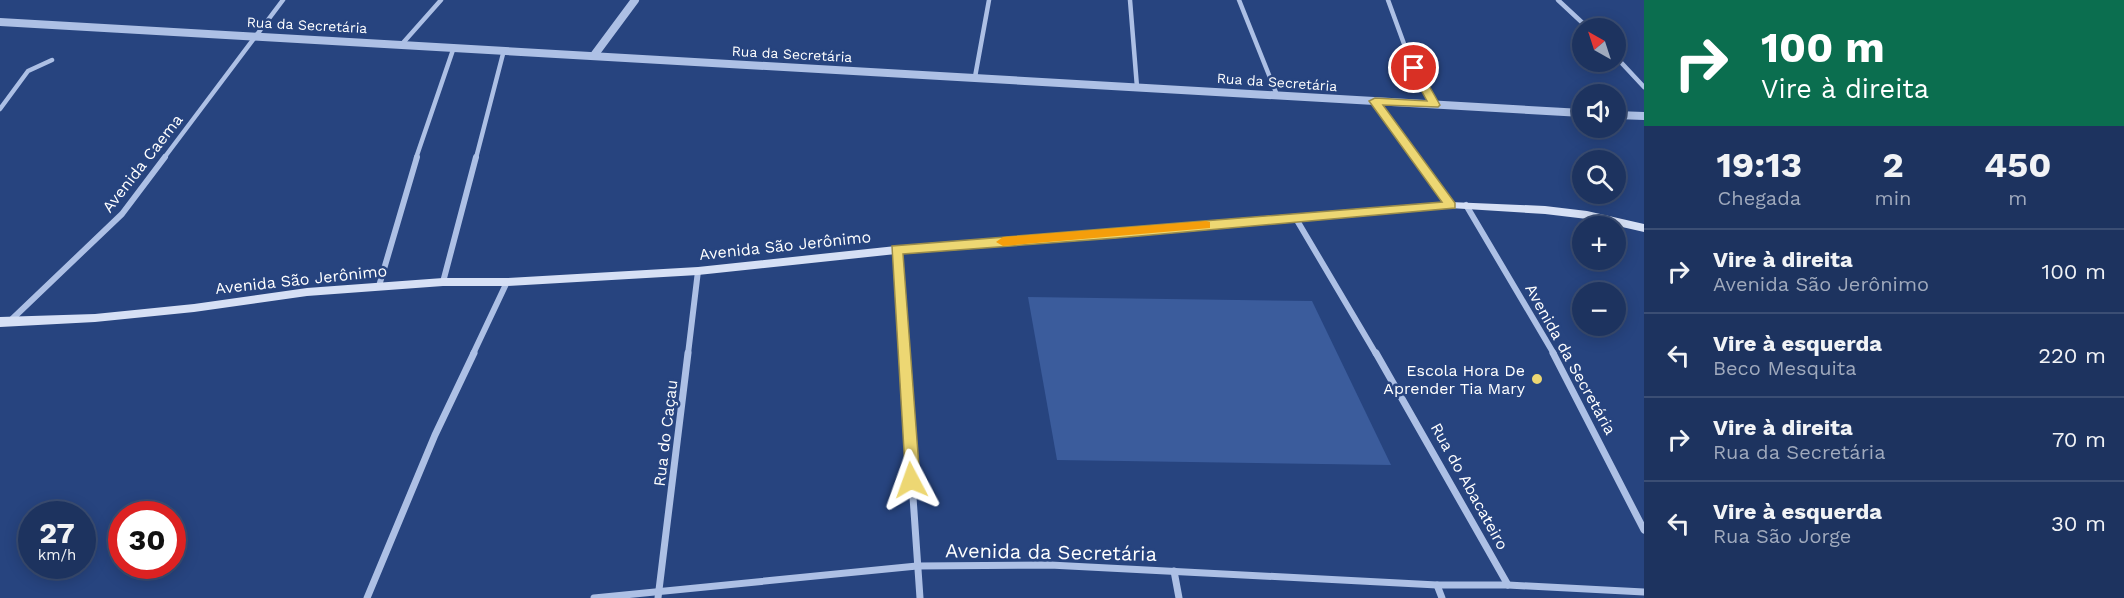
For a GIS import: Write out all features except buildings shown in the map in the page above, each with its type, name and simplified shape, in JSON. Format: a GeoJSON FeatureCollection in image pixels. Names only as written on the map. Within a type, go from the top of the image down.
{"type":"FeatureCollection","features":[{"type":"Feature","properties":{"kind":"main road","name":"Avenida São Jerônimo"},"geometry":{"type":"LineString","coordinates":[[5,322],[95,318],[194,308],[307,292],[379,286],[443,282],[507,282],[698,271],[896,250],[1117,234],[1450,205],[1556,211],[1644,228]]}},
{"type":"Feature","properties":{"kind":"street","name":"Avenida Caema"},"geometry":{"type":"LineString","coordinates":[[5,322],[122,214],[283,0]]}},
{"type":"Feature","properties":{"kind":"street"},"geometry":{"type":"LineString","coordinates":[[402,44],[441,0]]}},
{"type":"Feature","properties":{"kind":"street"},"geometry":{"type":"LineString","coordinates":[[596,54],[635,0]]}},
{"type":"Feature","properties":{"kind":"street"},"geometry":{"type":"LineString","coordinates":[[975,77],[989,0]]}},
{"type":"Feature","properties":{"kind":"street"},"geometry":{"type":"LineString","coordinates":[[1130,0],[1137,87]]}},
{"type":"Feature","properties":{"kind":"street"},"geometry":{"type":"LineString","coordinates":[[1239,0],[1277,95]]}},
{"type":"Feature","properties":{"kind":"street"},"geometry":{"type":"LineString","coordinates":[[1388,0],[1407,52],[1434,105]]}},
{"type":"Feature","properties":{"kind":"street"},"geometry":{"type":"LineString","coordinates":[[1558,0],[1577,18]]}},
{"type":"Feature","properties":{"kind":"street","name":"Rua da Secretária"},"geometry":{"type":"LineString","coordinates":[[0,22],[596,54],[1572,112]]}},
{"type":"Feature","properties":{"kind":"street"},"geometry":{"type":"LineString","coordinates":[[379,286],[407,186],[454,46]]}},
{"type":"Feature","properties":{"kind":"street"},"geometry":{"type":"LineString","coordinates":[[443,282],[504,50]]}},
{"type":"Feature","properties":{"kind":"street"},"geometry":{"type":"LineString","coordinates":[[0,109],[28,71],[52,60]]}},
{"type":"Feature","properties":{"kind":"street"},"geometry":{"type":"LineString","coordinates":[[1626,68],[1644,87]]}},
{"type":"Feature","properties":{"kind":"street"},"geometry":{"type":"LineString","coordinates":[[1375,101],[1450,205]]}},
{"type":"Feature","properties":{"kind":"street"},"geometry":{"type":"LineString","coordinates":[[1626,115],[1644,116]]}},
{"type":"Feature","properties":{"kind":"street","name":"Avenida da Secretária"},"geometry":{"type":"LineString","coordinates":[[1466,205],[1560,364],[1644,530]]}},
{"type":"Feature","properties":{"kind":"street","name":"Rua do Abacateiro"},"geometry":{"type":"LineString","coordinates":[[1294,217],[1417,422],[1508,585]]}},
{"type":"Feature","properties":{"kind":"street"},"geometry":{"type":"LineString","coordinates":[[896,250],[920,598]]}},
{"type":"Feature","properties":{"kind":"street","name":"Rua do Caçau"},"geometry":{"type":"LineString","coordinates":[[659,595],[698,271]]}},
{"type":"Feature","properties":{"kind":"street"},"geometry":{"type":"LineString","coordinates":[[367,598],[435,435],[507,282]]}},
{"type":"Feature","properties":{"kind":"street","name":"Avenida da Secretária"},"geometry":{"type":"LineString","coordinates":[[594,598],[659,595],[917,566],[1050,565],[1437,585],[1508,585],[1644,592]]}},
{"type":"Feature","properties":{"kind":"street"},"geometry":{"type":"LineString","coordinates":[[1174,571],[1179,598]]}},
{"type":"Feature","properties":{"kind":"street"},"geometry":{"type":"LineString","coordinates":[[1437,585],[1442,598]]}},
{"type":"Feature","properties":{"kind":"shaded area"},"geometry":{"type":"Polygon","coordinates":[[[1028,297],[1312,301],[1391,465],[1057,460],[1028,297]]]}},
{"type":"Feature","properties":{"kind":"slow traffic"},"geometry":{"type":"LineString","coordinates":[[1003,242],[1206,225]]}},
{"type":"Feature","properties":{"kind":"place","name":"Escola Hora De Aprender Tia Mary"},"geometry":{"type":"Point","coordinates":[1537,379]}},
{"type":"Feature","properties":{"kind":"route"},"geometry":{"type":"LineString","coordinates":[[911,480],[896,250],[1117,234],[1450,205],[1375,101],[1434,105],[1414,68]]}}]}
